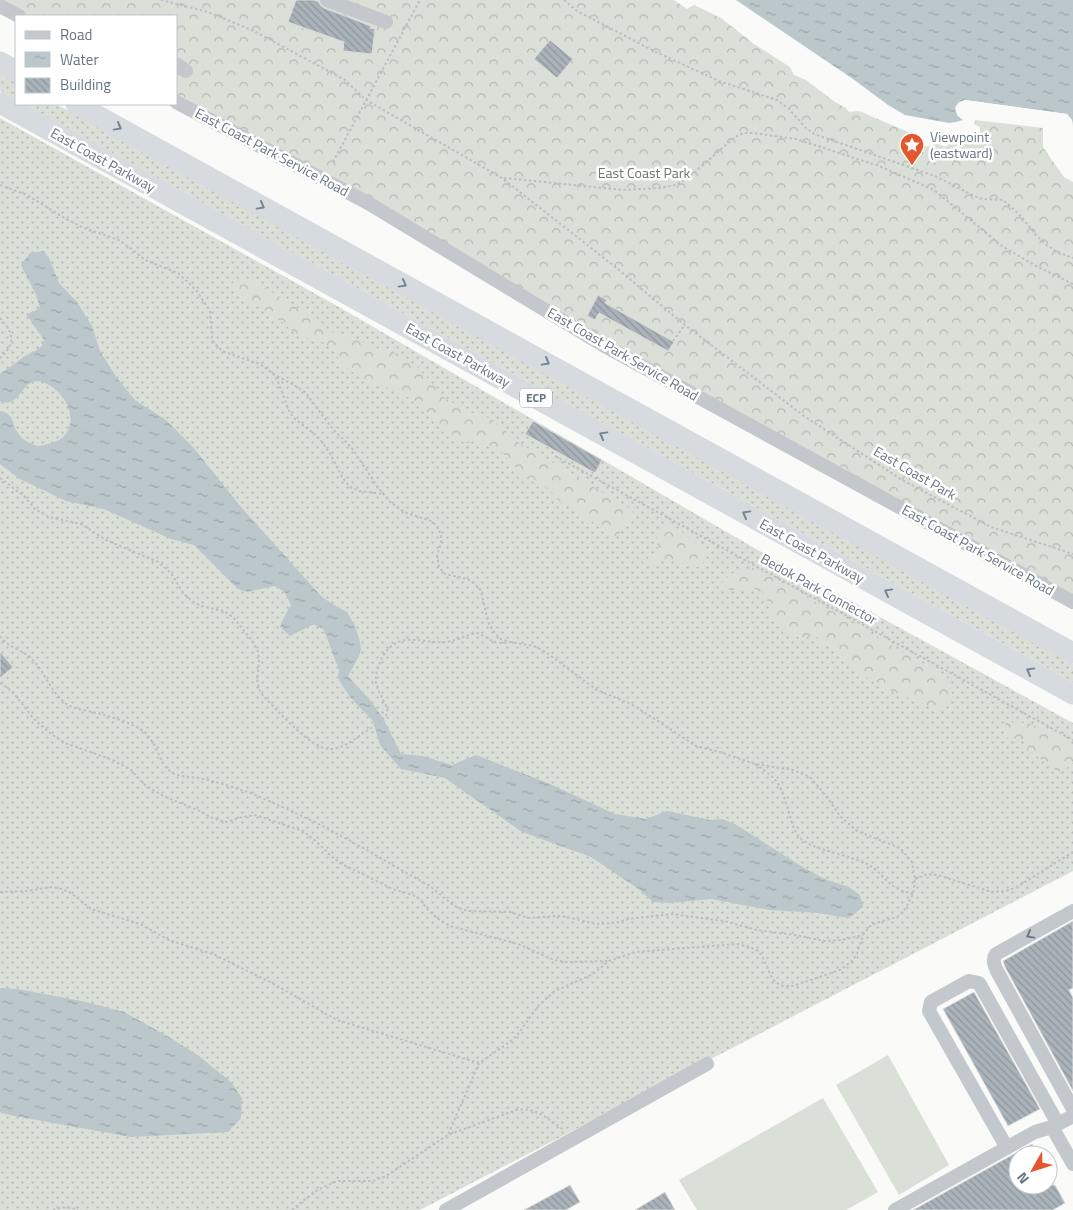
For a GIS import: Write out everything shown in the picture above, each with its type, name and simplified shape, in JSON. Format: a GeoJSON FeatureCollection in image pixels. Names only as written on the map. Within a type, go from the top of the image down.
{"type":"FeatureCollection","features":[{"type":"Feature","properties":{"kind":"highway"},"geometry":{"type":"LineString","coordinates":[[0,62],[15,70]]}},
{"type":"Feature","properties":{"kind":"highway","name":"East Coast Parkway"},"geometry":{"type":"LineString","coordinates":[[0,103],[1073,694]]}},
{"type":"Feature","properties":{"kind":"highway","name":"ECP"},"geometry":{"type":"LineString","coordinates":[[78,105],[1073,653]]}},
{"type":"Feature","properties":{"kind":"street"},"geometry":{"type":"LineString","coordinates":[[327,0],[358,5],[386,22]]}},
{"type":"Feature","properties":{"kind":"street"},"geometry":{"type":"LineString","coordinates":[[0,6],[17,15]]}},
{"type":"Feature","properties":{"kind":"street","name":"East Coast Park Service Road"},"geometry":{"type":"LineString","coordinates":[[178,103],[368,203],[603,345],[1073,602]]}},
{"type":"Feature","properties":{"kind":"street"},"geometry":{"type":"LineString","coordinates":[[1073,911],[996,954],[993,962],[1073,1109]]}},
{"type":"Feature","properties":{"kind":"street"},"geometry":{"type":"LineString","coordinates":[[1006,1148],[929,1011],[931,1002],[970,981],[979,983],[1055,1126],[1073,1164]]}},
{"type":"Feature","properties":{"kind":"street"},"geometry":{"type":"LineString","coordinates":[[446,1210],[707,1064]]}},
{"type":"Feature","properties":{"kind":"street"},"geometry":{"type":"LineString","coordinates":[[895,1210],[1035,1132],[1055,1126],[1073,1116]]}},
{"type":"Feature","properties":{"kind":"path","name":"East Coast Park"},"geometry":{"type":"LineString","coordinates":[[162,0],[208,12],[254,32],[345,80],[366,100],[502,178],[614,266],[685,325],[804,416],[902,480],[991,527],[1073,554]]}},
{"type":"Feature","properties":{"kind":"path"},"geometry":{"type":"LineString","coordinates":[[333,162],[420,0]]}},
{"type":"Feature","properties":{"kind":"path"},"geometry":{"type":"LineString","coordinates":[[564,0],[577,11],[656,52],[720,81],[777,100],[788,108],[804,127],[814,134],[935,176],[974,196],[1003,200],[1019,214],[1046,244],[1057,252],[1073,258]]}},
{"type":"Feature","properties":{"kind":"path","name":"East Coast Park"},"geometry":{"type":"LineString","coordinates":[[502,178],[623,190],[660,188],[675,185],[688,178],[734,137],[743,133],[796,139],[880,166],[934,190],[1002,246],[1073,284]]}},
{"type":"Feature","properties":{"kind":"path"},"geometry":{"type":"LineString","coordinates":[[0,185],[27,195],[84,228],[119,240],[145,260],[178,273],[196,290],[210,311],[212,338],[222,351],[260,364],[304,392],[332,428],[351,446],[388,501],[404,512],[431,521],[436,525],[441,536],[437,556],[439,567],[445,574],[467,579],[477,586],[481,591],[488,622],[495,634],[500,638],[510,642],[534,646],[547,653],[597,690],[631,704],[696,746],[755,764],[793,770],[810,777],[840,816],[857,831],[900,848],[912,862],[915,880],[913,894],[904,911],[896,917],[872,925],[863,935],[857,954],[852,961],[840,970],[793,986],[783,986],[776,982],[758,951],[737,944],[635,952],[609,961],[565,962],[554,960],[518,944],[450,926],[427,909],[420,899],[393,889],[340,863],[303,831],[255,815],[225,822],[162,796],[145,785],[131,770],[113,760],[65,743],[51,734],[32,718],[13,692],[0,683]]}},
{"type":"Feature","properties":{"kind":"path"},"geometry":{"type":"LineString","coordinates":[[0,318],[11,336],[11,343],[0,358]]}},
{"type":"Feature","properties":{"kind":"path"},"geometry":{"type":"LineString","coordinates":[[673,341],[685,325]]}},
{"type":"Feature","properties":{"kind":"path"},"geometry":{"type":"LineString","coordinates":[[275,375],[290,413],[322,442],[350,487],[359,491],[383,494]]}},
{"type":"Feature","properties":{"kind":"path","name":"Bedok Park Connector"},"geometry":{"type":"LineString","coordinates":[[555,456],[1073,740]]}},
{"type":"Feature","properties":{"kind":"path"},"geometry":{"type":"LineString","coordinates":[[0,478],[24,496],[35,509],[49,517],[81,524],[106,540],[158,562],[170,572],[184,594],[192,601],[201,606],[224,611],[234,618],[253,642],[258,652],[257,680],[263,696],[306,738],[317,745],[330,749],[343,746],[370,729],[386,716],[388,712],[387,706],[375,678],[381,659],[394,644],[407,640],[445,642],[478,633],[494,642],[510,642]]}},
{"type":"Feature","properties":{"kind":"path"},"geometry":{"type":"LineString","coordinates":[[0,636],[4,642],[26,653],[41,670],[57,695],[68,704],[141,729],[152,740],[165,766],[171,772],[178,776],[201,778],[248,792],[303,816],[424,883],[461,909],[510,912],[528,918],[558,916],[596,924],[616,923],[628,919],[672,914],[724,921],[756,930],[824,941],[842,940],[863,935]]}},
{"type":"Feature","properties":{"kind":"path"},"geometry":{"type":"LineString","coordinates":[[755,764],[777,782],[784,794],[794,828],[804,842],[870,865],[894,887],[913,894]]}},
{"type":"Feature","properties":{"kind":"path"},"geometry":{"type":"LineString","coordinates":[[915,880],[926,874],[937,875],[992,892],[1006,891],[1017,887],[1073,852]]}},
{"type":"Feature","properties":{"kind":"path"},"geometry":{"type":"LineString","coordinates":[[0,892],[52,887],[62,889],[71,893],[90,908],[140,924],[169,940],[215,955],[337,1020],[479,1063]]}},
{"type":"Feature","properties":{"kind":"path"},"geometry":{"type":"LineString","coordinates":[[448,1136],[479,1063],[511,1041],[546,998],[555,991],[593,974],[609,961]]}},
{"type":"Feature","properties":{"kind":"path"},"geometry":{"type":"LineString","coordinates":[[292,1210],[319,1189],[336,1181],[373,1181],[386,1176],[448,1136],[523,1108],[538,1112],[576,1138]]}},
{"type":"Feature","properties":{"kind":"path"},"geometry":{"type":"LineString","coordinates":[[53,1210],[68,1207],[78,1210]]}},
{"type":"Feature","properties":{"kind":"green space","name":"East Coast Park"},"geometry":{"type":"Polygon","coordinates":[[[0,0],[674,0],[687,9],[694,5],[721,18],[754,44],[790,67],[794,75],[806,80],[849,112],[859,111],[915,135],[911,140],[921,145],[932,146],[935,142],[945,147],[954,141],[962,144],[967,141],[969,142],[980,132],[980,127],[974,124],[975,120],[1043,128],[1043,147],[1064,177],[1073,182],[1073,596],[578,330],[178,99],[178,15],[26,15],[0,0]]]}},
{"type":"Feature","properties":{"kind":"green space"},"geometry":{"type":"Polygon","coordinates":[[[0,73],[15,81],[15,99],[0,91],[0,73]]]}},
{"type":"Feature","properties":{"kind":"green space"},"geometry":{"type":"Polygon","coordinates":[[[25,105],[58,105],[1073,664],[1073,682],[25,105]]]}},
{"type":"Feature","properties":{"kind":"green space"},"geometry":{"type":"Polygon","coordinates":[[[0,118],[339,307],[756,549],[1073,723],[1073,871],[420,1210],[0,1210],[0,118]]]}},
{"type":"Feature","properties":{"kind":"green space"},"geometry":{"type":"Polygon","coordinates":[[[243,276],[319,321],[329,331],[353,338],[377,349],[398,354],[415,365],[445,398],[467,412],[493,420],[516,441],[629,508],[635,515],[618,528],[621,535],[611,536],[605,532],[603,525],[584,520],[571,507],[561,503],[548,488],[538,485],[523,476],[505,455],[494,446],[451,439],[420,403],[384,386],[368,383],[344,366],[330,347],[321,341],[301,337],[260,307],[244,302],[231,284],[243,276]]]}},
{"type":"Feature","properties":{"kind":"green space"},"geometry":{"type":"Polygon","coordinates":[[[671,524],[695,542],[707,554],[706,560],[698,567],[668,558],[651,567],[644,564],[642,559],[650,557],[658,551],[657,537],[659,530],[671,524]]]}},
{"type":"Feature","properties":{"kind":"green space"},"geometry":{"type":"Polygon","coordinates":[[[756,568],[947,677],[953,698],[939,711],[881,687],[857,671],[834,648],[822,645],[817,637],[785,635],[770,614],[768,602],[764,594],[755,589],[730,590],[719,586],[727,577],[735,572],[756,568]]]}},
{"type":"Feature","properties":{"kind":"green space"},"geometry":{"type":"Polygon","coordinates":[[[1006,722],[1027,723],[1056,733],[1073,747],[1073,763],[1061,772],[1049,767],[1036,755],[1024,749],[1024,740],[1003,737],[1006,722]]]}},
{"type":"Feature","properties":{"kind":"green space"},"geometry":{"type":"Polygon","coordinates":[[[888,1055],[949,1165],[899,1195],[836,1085],[888,1055]]]}},
{"type":"Feature","properties":{"kind":"green space"},"geometry":{"type":"Polygon","coordinates":[[[823,1098],[878,1192],[846,1210],[697,1210],[679,1180],[823,1098]]]}},
{"type":"Feature","properties":{"kind":"water"},"geometry":{"type":"Polygon","coordinates":[[[736,0],[1073,0],[1073,127],[1072,120],[1067,114],[965,100],[958,103],[957,115],[963,120],[956,122],[949,123],[905,115],[736,0]]]}},
{"type":"Feature","properties":{"kind":"water"},"geometry":{"type":"Polygon","coordinates":[[[44,251],[50,260],[59,283],[77,302],[92,326],[100,351],[117,378],[135,400],[166,420],[193,447],[241,507],[322,597],[347,612],[354,624],[361,648],[360,654],[348,676],[370,700],[383,718],[401,754],[422,756],[452,765],[476,755],[550,784],[615,814],[646,819],[667,811],[710,820],[722,819],[735,824],[804,868],[827,880],[849,887],[860,895],[863,907],[849,918],[818,913],[770,910],[711,899],[670,903],[653,902],[640,890],[591,857],[522,832],[445,778],[401,769],[380,745],[373,721],[350,697],[340,682],[338,677],[339,670],[324,630],[314,624],[290,636],[280,627],[291,605],[284,591],[274,586],[247,592],[238,589],[194,545],[171,539],[104,509],[66,501],[20,479],[0,464],[0,411],[8,414],[21,437],[36,446],[52,443],[62,438],[68,431],[70,422],[67,404],[54,388],[45,383],[37,381],[31,383],[13,401],[0,401],[0,374],[42,346],[44,340],[26,314],[40,307],[21,265],[30,253],[44,251]]]}},
{"type":"Feature","properties":{"kind":"water"},"geometry":{"type":"Polygon","coordinates":[[[0,988],[18,989],[86,1002],[124,1012],[199,1056],[231,1082],[242,1098],[241,1118],[228,1132],[131,1137],[0,1112],[0,988]]]}},
{"type":"Feature","properties":{"kind":"pier"},"geometry":{"type":"Polygon","coordinates":[[[965,100],[1067,114],[1072,120],[1073,127],[1068,133],[1058,133],[1067,130],[1070,126],[1070,121],[1066,116],[965,103],[960,105],[958,109],[959,114],[965,120],[963,120],[957,115],[955,108],[958,103],[965,100]]]}},
{"type":"Feature","properties":{"kind":"building"},"geometry":{"type":"Polygon","coordinates":[[[296,0],[314,0],[324,8],[371,26],[370,28],[375,29],[372,54],[343,51],[344,42],[288,22],[296,0]]]}},
{"type":"Feature","properties":{"kind":"building"},"geometry":{"type":"Polygon","coordinates":[[[550,40],[573,59],[557,78],[534,59],[550,40]]]}},
{"type":"Feature","properties":{"kind":"building"},"geometry":{"type":"Polygon","coordinates":[[[598,295],[607,300],[605,303],[674,342],[668,351],[599,313],[595,320],[587,316],[598,295]]]}},
{"type":"Feature","properties":{"kind":"building"},"geometry":{"type":"Polygon","coordinates":[[[533,421],[602,460],[595,473],[525,434],[533,421]]]}},
{"type":"Feature","properties":{"kind":"building"},"geometry":{"type":"Polygon","coordinates":[[[0,652],[13,667],[0,678],[0,652]]]}},
{"type":"Feature","properties":{"kind":"building"},"geometry":{"type":"Polygon","coordinates":[[[1073,921],[1073,988],[1069,990],[1073,998],[1073,1091],[1003,961],[1073,921]]]}},
{"type":"Feature","properties":{"kind":"building"},"geometry":{"type":"Polygon","coordinates":[[[974,992],[1040,1109],[1008,1126],[943,1009],[974,992]]]}},
{"type":"Feature","properties":{"kind":"building"},"geometry":{"type":"Polygon","coordinates":[[[1008,1157],[1008,1195],[1058,1195],[1058,1190],[1065,1203],[1053,1210],[913,1210],[1008,1157]]]}},
{"type":"Feature","properties":{"kind":"building"},"geometry":{"type":"Polygon","coordinates":[[[570,1185],[580,1202],[566,1210],[524,1210],[570,1185]]]}},
{"type":"Feature","properties":{"kind":"building"},"geometry":{"type":"Polygon","coordinates":[[[665,1192],[675,1210],[635,1210],[665,1192]]]}},
{"type":"Feature","properties":{"kind":"place","name":"Viewpoint (eastward)"},"geometry":{"type":"Point","coordinates":[912,166]}}]}
